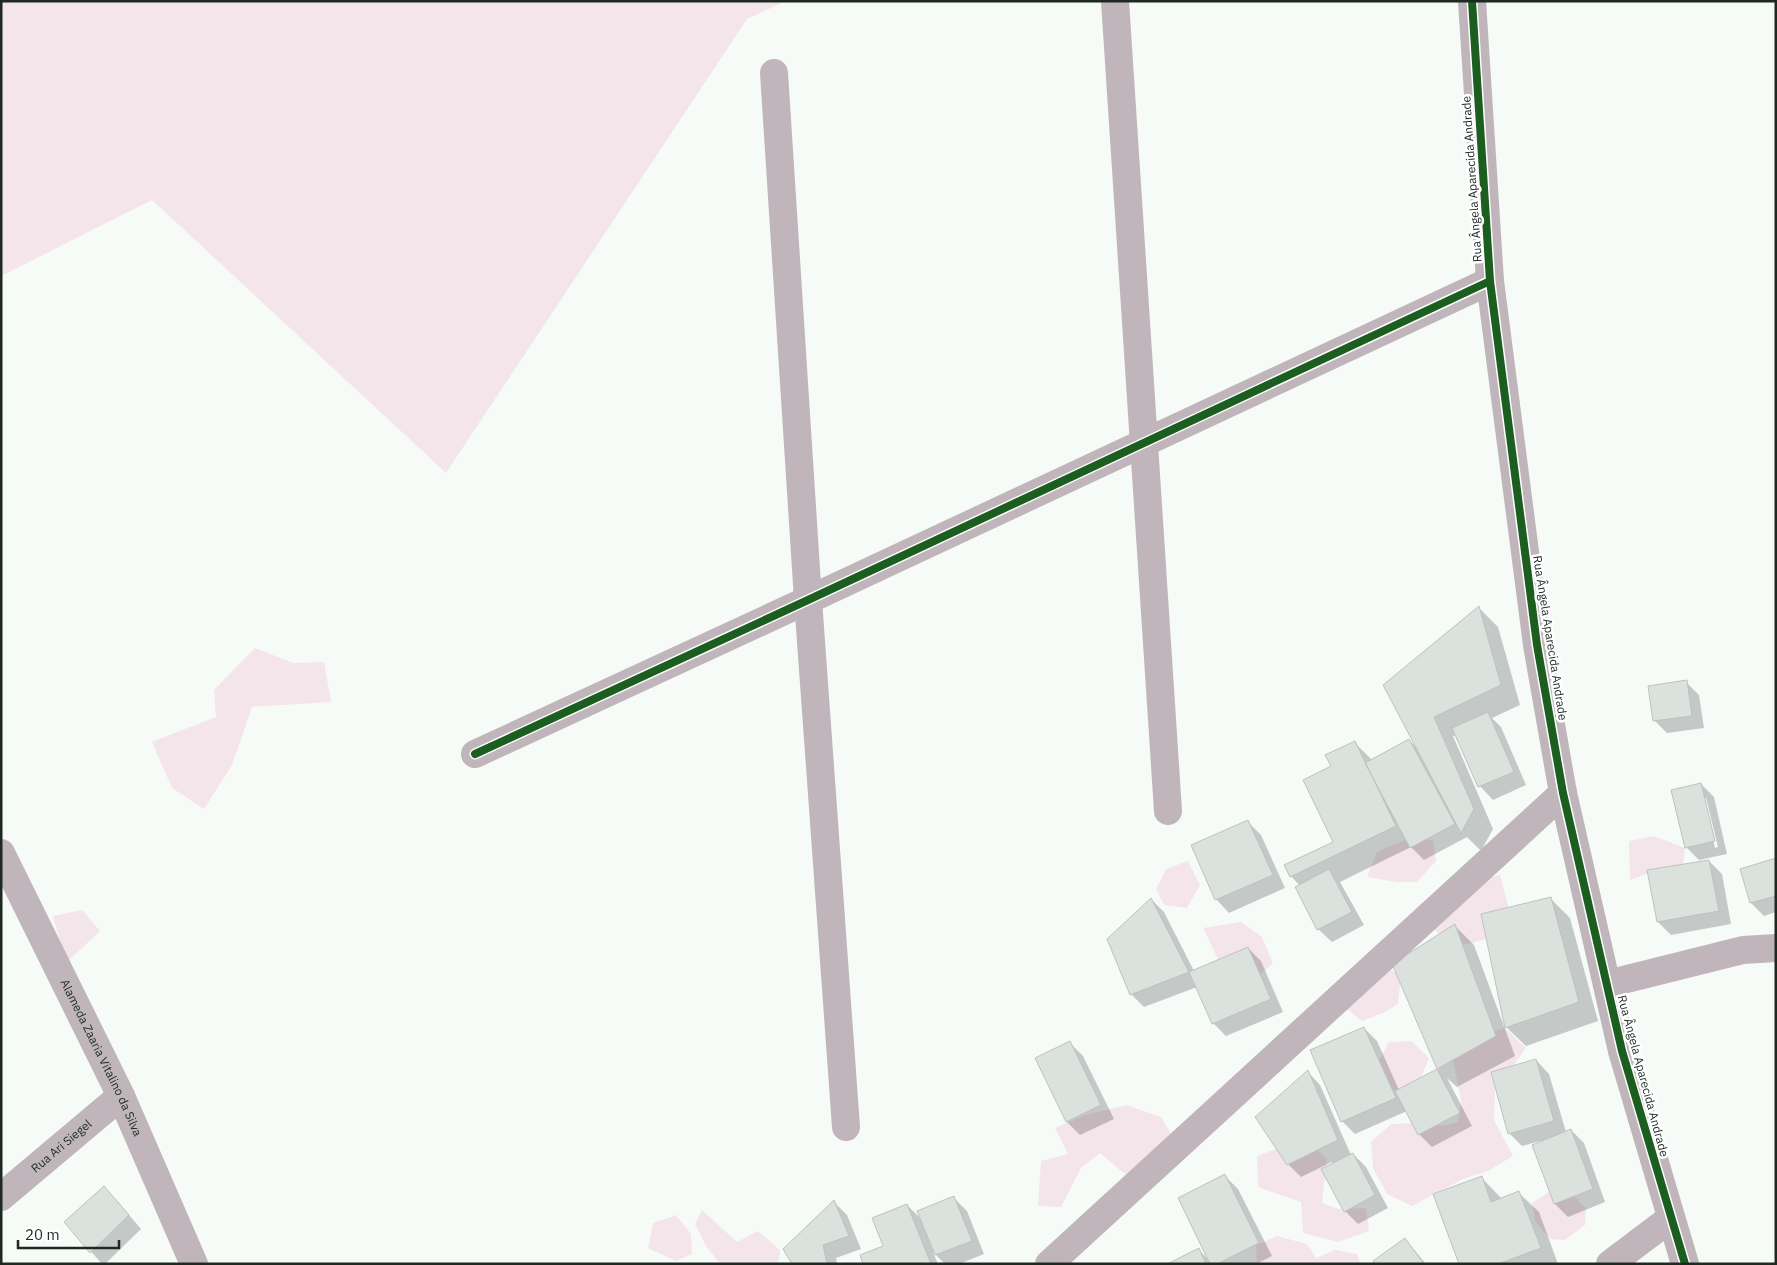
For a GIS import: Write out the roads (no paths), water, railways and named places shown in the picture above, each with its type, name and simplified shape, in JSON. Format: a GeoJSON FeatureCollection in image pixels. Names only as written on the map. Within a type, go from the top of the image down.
{"type":"FeatureCollection","features":[{"type":"Feature","properties":{"kind":"street"},"geometry":{"type":"LineString","coordinates":[[1115,1],[1168,811]]}},
{"type":"Feature","properties":{"kind":"street","name":"Rua Ângela Aparecida Andrade"},"geometry":{"type":"LineString","coordinates":[[1472,1],[1490,281],[1537,645],[1563,793],[1622,1051],[1685,1264]]}},
{"type":"Feature","properties":{"kind":"street"},"geometry":{"type":"LineString","coordinates":[[774,73],[808,600],[846,1127]]}},
{"type":"Feature","properties":{"kind":"street"},"geometry":{"type":"LineString","coordinates":[[475,754],[1490,281]]}},
{"type":"Feature","properties":{"kind":"street"},"geometry":{"type":"LineString","coordinates":[[1049,1264],[1563,793]]}},
{"type":"Feature","properties":{"kind":"street","name":"Alameda Zaaria Vitalino da Silva"},"geometry":{"type":"LineString","coordinates":[[1,853],[121,1096],[194,1264]]}},
{"type":"Feature","properties":{"kind":"street"},"geometry":{"type":"LineString","coordinates":[[1607,984],[1743,950],[1776,948]]}},
{"type":"Feature","properties":{"kind":"street","name":"Rua Ari Siegel"},"geometry":{"type":"LineString","coordinates":[[1,1198],[121,1096]]}},
{"type":"Feature","properties":{"kind":"street"},"geometry":{"type":"LineString","coordinates":[[1610,1264],[1671,1218]]}}]}
